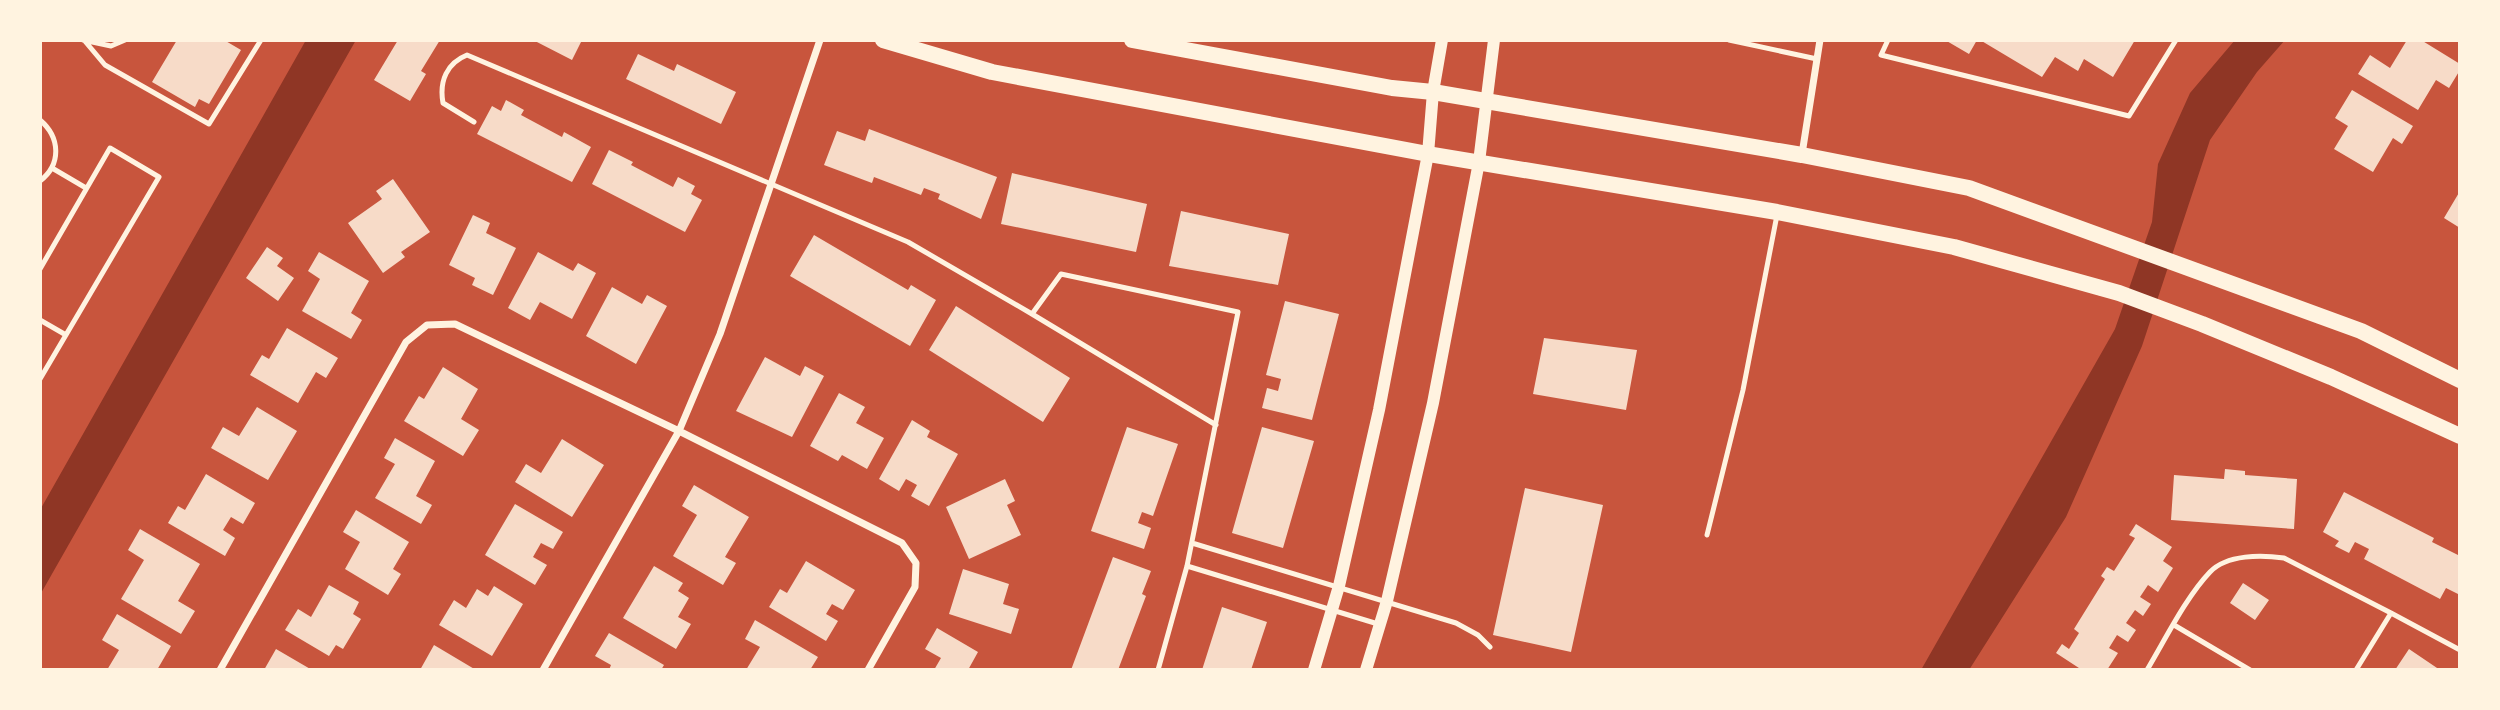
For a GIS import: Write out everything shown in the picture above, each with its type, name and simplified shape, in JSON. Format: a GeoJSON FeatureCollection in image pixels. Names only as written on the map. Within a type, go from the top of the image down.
{"type":"FeatureCollection","features":[{"type":"Feature","properties":{"kind":"main road"},"geometry":{"type":"LineString","coordinates":[[883,40],[992,72],[1428,154],[1777,212],[1954,247],[2119,293],[2331,377],[2460,436]]}},
{"type":"Feature","properties":{"kind":"main road"},"geometry":{"type":"LineString","coordinates":[[1132,40],[1392,88],[1433,92],[1801,155],[1969,188],[2361,331],[2460,380]]}},
{"type":"Feature","properties":{"kind":"street"},"geometry":{"type":"LineString","coordinates":[[542,670],[679,431],[720,334],[820,40]]}},
{"type":"Feature","properties":{"kind":"street"},"geometry":{"type":"LineString","coordinates":[[1314,670],[1339,586],[1377,422],[1428,154],[1433,92],[1442,40]]}},
{"type":"Feature","properties":{"kind":"street"},"geometry":{"type":"LineString","coordinates":[[1366,670],[1387,601],[1433,403],[1479,162],[1494,40]]}},
{"type":"Feature","properties":{"kind":"street"},"geometry":{"type":"LineString","coordinates":[[1801,155],[1820,40]]}},
{"type":"Feature","properties":{"kind":"street"},"geometry":{"type":"LineString","coordinates":[[220,670],[406,342],[427,324],[455,324],[679,431],[902,543],[916,564],[915,587],[867,670]]}},
{"type":"Feature","properties":{"kind":"lane"},"geometry":{"type":"LineString","coordinates":[[83,40],[111,47],[125,40]]}},
{"type":"Feature","properties":{"kind":"lane"},"geometry":{"type":"LineString","coordinates":[[83,40],[106,65],[209,124],[261,40]]}},
{"type":"Feature","properties":{"kind":"lane"},"geometry":{"type":"LineString","coordinates":[[1729,40],[1817,59]]}},
{"type":"Feature","properties":{"kind":"lane"},"geometry":{"type":"LineString","coordinates":[[1888,40],[1881,55],[2129,116],[2176,40]]}},
{"type":"Feature","properties":{"kind":"lane"},"geometry":{"type":"LineString","coordinates":[[474,122],[443,103],[441,90],[450,66],[467,55],[908,242],[1216,425]]}},
{"type":"Feature","properties":{"kind":"lane"},"geometry":{"type":"LineString","coordinates":[[40,120],[54,137],[57,148],[52,168],[40,181]]}},
{"type":"Feature","properties":{"kind":"lane"},"geometry":{"type":"LineString","coordinates":[[40,269],[110,148],[159,177],[40,379]]}},
{"type":"Feature","properties":{"kind":"lane"},"geometry":{"type":"LineString","coordinates":[[52,168],[86,188]]}},
{"type":"Feature","properties":{"kind":"lane"},"geometry":{"type":"LineString","coordinates":[[1707,534],[1743,390],[1777,212]]}},
{"type":"Feature","properties":{"kind":"lane"},"geometry":{"type":"LineString","coordinates":[[1032,314],[1062,274],[1238,312],[1187,566],[1158,670]]}},
{"type":"Feature","properties":{"kind":"lane"},"geometry":{"type":"LineString","coordinates":[[40,320],[66,335]]}},
{"type":"Feature","properties":{"kind":"lane"},"geometry":{"type":"LineString","coordinates":[[1192,543],[1456,623],[1478,635],[1490,647]]}},
{"type":"Feature","properties":{"kind":"lane"},"geometry":{"type":"LineString","coordinates":[[2147,670],[2211,570],[2232,560],[2264,555],[2284,558],[2460,650]]}},
{"type":"Feature","properties":{"kind":"lane"},"geometry":{"type":"LineString","coordinates":[[1187,566],[1380,625]]}},
{"type":"Feature","properties":{"kind":"lane"},"geometry":{"type":"LineString","coordinates":[[2356,670],[2391,613]]}},
{"type":"Feature","properties":{"kind":"lane"},"geometry":{"type":"LineString","coordinates":[[2174,625],[2250,670]]}},
{"type":"Feature","properties":{"kind":"shaded area"},"geometry":{"type":"Polygon","coordinates":[[[306,40],[356,40],[40,595],[40,510],[306,40]]]}},
{"type":"Feature","properties":{"kind":"shaded area"},"geometry":{"type":"Polygon","coordinates":[[[2235,40],[2285,40],[2257,72],[2210,140],[2142,346],[2066,517],[1969,670],[1921,670],[2115,329],[2152,222],[2158,164],[2190,93],[2235,40]]]}},
{"type":"Feature","properties":{"kind":"building"},"geometry":{"type":"Polygon","coordinates":[[[177,40],[224,40],[241,50],[209,104],[199,99],[195,107],[152,82],[177,40]]]}},
{"type":"Feature","properties":{"kind":"building"},"geometry":{"type":"Polygon","coordinates":[[[398,40],[440,40],[421,71],[426,74],[410,101],[374,80],[398,40]]]}},
{"type":"Feature","properties":{"kind":"building"},"geometry":{"type":"Polygon","coordinates":[[[533,40],[582,40],[572,60],[533,40]]]}},
{"type":"Feature","properties":{"kind":"building"},"geometry":{"type":"Polygon","coordinates":[[[1945,40],[1977,40],[1969,54],[1945,40]]]}},
{"type":"Feature","properties":{"kind":"building"},"geometry":{"type":"Polygon","coordinates":[[[1980,40],[2135,40],[2113,77],[2084,59],[2078,71],[2055,57],[2042,77],[1980,40]]]}},
{"type":"Feature","properties":{"kind":"building"},"geometry":{"type":"Polygon","coordinates":[[[2407,40],[2421,40],[2460,64],[2460,70],[2449,88],[2436,80],[2418,110],[2358,74],[2370,55],[2390,68],[2407,40]]]}},
{"type":"Feature","properties":{"kind":"building"},"geometry":{"type":"Polygon","coordinates":[[[638,54],[674,71],[677,64],[736,92],[721,124],[626,79],[638,54]]]}},
{"type":"Feature","properties":{"kind":"building"},"geometry":{"type":"Polygon","coordinates":[[[2352,90],[2413,126],[2402,144],[2393,138],[2373,172],[2334,149],[2348,126],[2335,118],[2352,90]]]}},
{"type":"Feature","properties":{"kind":"building"},"geometry":{"type":"Polygon","coordinates":[[[506,100],[524,110],[521,115],[562,137],[564,132],[591,147],[572,182],[477,134],[492,106],[501,111],[506,100]]]}},
{"type":"Feature","properties":{"kind":"building"},"geometry":{"type":"Polygon","coordinates":[[[869,129],[997,177],[981,219],[938,199],[940,194],[924,188],[921,195],[874,177],[872,183],[824,165],[837,131],[865,141],[869,129]]]}},
{"type":"Feature","properties":{"kind":"building"},"geometry":{"type":"Polygon","coordinates":[[[609,150],[673,187],[678,177],[695,186],[691,194],[702,200],[685,232],[592,184],[609,150]]]}},
{"type":"Feature","properties":{"kind":"building"},"geometry":{"type":"Polygon","coordinates":[[[1012,173],[1147,204],[1136,252],[1001,224],[1012,173]]]}},
{"type":"Feature","properties":{"kind":"building"},"geometry":{"type":"Polygon","coordinates":[[[393,179],[430,232],[401,252],[405,257],[383,273],[348,223],[382,199],[376,191],[393,179]]]}},
{"type":"Feature","properties":{"kind":"building"},"geometry":{"type":"Polygon","coordinates":[[[2460,191],[2460,228],[2444,218],[2460,191]]]}},
{"type":"Feature","properties":{"kind":"building"},"geometry":{"type":"Polygon","coordinates":[[[1181,211],[1289,234],[1278,285],[1169,266],[1181,211]]]}},
{"type":"Feature","properties":{"kind":"building"},"geometry":{"type":"Polygon","coordinates":[[[473,215],[490,223],[486,233],[516,248],[493,295],[472,285],[475,278],[449,265],[473,215]]]}},
{"type":"Feature","properties":{"kind":"building"},"geometry":{"type":"Polygon","coordinates":[[[814,235],[908,290],[911,285],[936,300],[910,346],[790,276],[814,235]]]}},
{"type":"Feature","properties":{"kind":"building"},"geometry":{"type":"Polygon","coordinates":[[[267,247],[283,258],[277,266],[294,278],[278,301],[246,278],[267,247]]]}},
{"type":"Feature","properties":{"kind":"building"},"geometry":{"type":"Polygon","coordinates":[[[319,252],[369,281],[351,313],[362,320],[351,339],[302,311],[320,279],[308,271],[319,252]]]}},
{"type":"Feature","properties":{"kind":"building"},"geometry":{"type":"Polygon","coordinates":[[[538,252],[573,271],[578,263],[596,273],[572,319],[540,302],[530,320],[508,308],[538,252]]]}},
{"type":"Feature","properties":{"kind":"building"},"geometry":{"type":"Polygon","coordinates":[[[612,287],[642,304],[647,295],[667,306],[636,364],[586,336],[612,287]]]}},
{"type":"Feature","properties":{"kind":"building"},"geometry":{"type":"Polygon","coordinates":[[[1285,301],[1339,314],[1312,420],[1262,408],[1267,388],[1278,391],[1281,379],[1266,375],[1285,301]]]}},
{"type":"Feature","properties":{"kind":"building"},"geometry":{"type":"Polygon","coordinates":[[[956,306],[1070,378],[1043,422],[929,350],[956,306]]]}},
{"type":"Feature","properties":{"kind":"building"},"geometry":{"type":"Polygon","coordinates":[[[287,328],[338,358],[326,378],[316,372],[298,403],[250,375],[262,355],[269,359],[287,328]]]}},
{"type":"Feature","properties":{"kind":"building"},"geometry":{"type":"Polygon","coordinates":[[[1544,338],[1637,350],[1626,410],[1533,394],[1544,338]]]}},
{"type":"Feature","properties":{"kind":"building"},"geometry":{"type":"Polygon","coordinates":[[[765,357],[800,376],[805,366],[824,376],[792,437],[736,411],[765,357]]]}},
{"type":"Feature","properties":{"kind":"building"},"geometry":{"type":"Polygon","coordinates":[[[443,367],[478,389],[461,419],[479,430],[463,456],[404,421],[419,396],[424,399],[443,367]]]}},
{"type":"Feature","properties":{"kind":"building"},"geometry":{"type":"Polygon","coordinates":[[[839,393],[865,407],[856,423],[884,438],[867,469],[842,455],[838,461],[810,446],[839,393]]]}},
{"type":"Feature","properties":{"kind":"building"},"geometry":{"type":"Polygon","coordinates":[[[257,407],[297,431],[268,480],[211,448],[223,427],[239,436],[257,407]]]}},
{"type":"Feature","properties":{"kind":"building"},"geometry":{"type":"Polygon","coordinates":[[[912,420],[930,431],[927,437],[958,454],[929,506],[911,496],[917,485],[906,479],[899,491],[879,479],[912,420]]]}},
{"type":"Feature","properties":{"kind":"building"},"geometry":{"type":"Polygon","coordinates":[[[1127,427],[1178,444],[1153,516],[1142,512],[1138,523],[1151,528],[1144,549],[1091,531],[1127,427]]]}},
{"type":"Feature","properties":{"kind":"building"},"geometry":{"type":"Polygon","coordinates":[[[1262,427],[1314,441],[1283,548],[1232,533],[1262,427]]]}},
{"type":"Feature","properties":{"kind":"building"},"geometry":{"type":"Polygon","coordinates":[[[395,438],[435,461],[416,496],[432,505],[421,524],[375,498],[395,464],[384,458],[395,438]]]}},
{"type":"Feature","properties":{"kind":"building"},"geometry":{"type":"Polygon","coordinates":[[[562,439],[604,465],[572,517],[515,482],[526,464],[541,473],[562,439]]]}},
{"type":"Feature","properties":{"kind":"building"},"geometry":{"type":"Polygon","coordinates":[[[2225,469],[2245,471],[2245,475],[2297,479],[2294,529],[2171,520],[2174,475],[2224,479],[2225,469]]]}},
{"type":"Feature","properties":{"kind":"building"},"geometry":{"type":"Polygon","coordinates":[[[206,474],[255,503],[243,524],[231,517],[223,530],[235,538],[225,556],[168,523],[178,506],[185,510],[206,474]]]}},
{"type":"Feature","properties":{"kind":"building"},"geometry":{"type":"Polygon","coordinates":[[[1005,479],[1015,501],[1007,505],[1021,535],[969,559],[946,507],[1005,479]]]}},
{"type":"Feature","properties":{"kind":"building"},"geometry":{"type":"Polygon","coordinates":[[[694,485],[749,517],[725,557],[736,563],[723,585],[673,556],[697,515],[682,506],[694,485]]]}},
{"type":"Feature","properties":{"kind":"building"},"geometry":{"type":"Polygon","coordinates":[[[1525,488],[1603,505],[1571,652],[1493,635],[1525,488]]]}},
{"type":"Feature","properties":{"kind":"building"},"geometry":{"type":"Polygon","coordinates":[[[2344,492],[2434,538],[2432,542],[2460,556],[2460,595],[2446,588],[2440,599],[2364,559],[2369,549],[2355,542],[2349,553],[2335,546],[2339,541],[2323,532],[2344,492]]]}},
{"type":"Feature","properties":{"kind":"building"},"geometry":{"type":"Polygon","coordinates":[[[515,504],[563,532],[553,549],[541,543],[533,557],[547,565],[535,585],[485,555],[515,504]]]}},
{"type":"Feature","properties":{"kind":"building"},"geometry":{"type":"Polygon","coordinates":[[[356,510],[409,542],[393,569],[401,574],[388,595],[345,569],[360,542],[343,532],[356,510]]]}},
{"type":"Feature","properties":{"kind":"building"},"geometry":{"type":"Polygon","coordinates":[[[2136,524],[2172,547],[2163,561],[2173,568],[2158,592],[2148,585],[2140,597],[2151,604],[2143,616],[2135,610],[2126,623],[2136,630],[2128,642],[2117,635],[2109,648],[2118,653],[2107,670],[2082,670],[2056,653],[2062,644],[2069,649],[2079,633],[2074,629],[2105,579],[2101,576],[2107,567],[2114,571],[2135,538],[2129,535],[2136,524]]]}},
{"type":"Feature","properties":{"kind":"building"},"geometry":{"type":"Polygon","coordinates":[[[140,529],[200,564],[178,601],[195,611],[181,634],[121,599],[144,560],[128,550],[140,529]]]}},
{"type":"Feature","properties":{"kind":"building"},"geometry":{"type":"Polygon","coordinates":[[[1113,557],[1151,571],[1142,594],[1146,596],[1118,670],[1071,670],[1113,557]]]}},
{"type":"Feature","properties":{"kind":"building"},"geometry":{"type":"Polygon","coordinates":[[[806,561],[855,590],[843,610],[832,604],[826,614],[838,621],[826,641],[769,607],[780,589],[787,593],[806,561]]]}},
{"type":"Feature","properties":{"kind":"building"},"geometry":{"type":"Polygon","coordinates":[[[654,566],[683,583],[678,591],[689,598],[678,617],[691,624],[676,649],[623,618],[654,566]]]}},
{"type":"Feature","properties":{"kind":"building"},"geometry":{"type":"Polygon","coordinates":[[[963,569],[1009,584],[1003,604],[1019,609],[1011,634],[949,614],[963,569]]]}},
{"type":"Feature","properties":{"kind":"building"},"geometry":{"type":"Polygon","coordinates":[[[2243,583],[2269,600],[2255,620],[2230,603],[2243,583]]]}},
{"type":"Feature","properties":{"kind":"building"},"geometry":{"type":"Polygon","coordinates":[[[329,585],[359,602],[353,614],[361,619],[343,649],[336,645],[329,656],[285,630],[298,609],[311,617],[329,585]]]}},
{"type":"Feature","properties":{"kind":"building"},"geometry":{"type":"Polygon","coordinates":[[[494,586],[523,604],[492,656],[439,625],[454,600],[466,608],[477,589],[488,596],[494,586]]]}},
{"type":"Feature","properties":{"kind":"building"},"geometry":{"type":"Polygon","coordinates":[[[1222,607],[1267,622],[1251,670],[1202,670],[1222,607]]]}},
{"type":"Feature","properties":{"kind":"building"},"geometry":{"type":"Polygon","coordinates":[[[117,614],[171,646],[157,670],[107,670],[119,650],[102,640],[117,614]]]}},
{"type":"Feature","properties":{"kind":"building"},"geometry":{"type":"Polygon","coordinates":[[[755,620],[818,657],[810,670],[746,670],[760,647],[745,639],[755,620]]]}},
{"type":"Feature","properties":{"kind":"building"},"geometry":{"type":"Polygon","coordinates":[[[937,628],[978,652],[968,670],[934,670],[941,658],[925,649],[937,628]]]}},
{"type":"Feature","properties":{"kind":"building"},"geometry":{"type":"Polygon","coordinates":[[[609,633],[664,665],[661,670],[609,670],[611,665],[595,656],[609,633]]]}},
{"type":"Feature","properties":{"kind":"building"},"geometry":{"type":"Polygon","coordinates":[[[434,645],[476,670],[420,670],[434,645]]]}},
{"type":"Feature","properties":{"kind":"building"},"geometry":{"type":"Polygon","coordinates":[[[276,649],[312,670],[264,670],[276,649]]]}},
{"type":"Feature","properties":{"kind":"building"},"geometry":{"type":"Polygon","coordinates":[[[2409,649],[2440,670],[2395,670],[2409,649]]]}}]}
